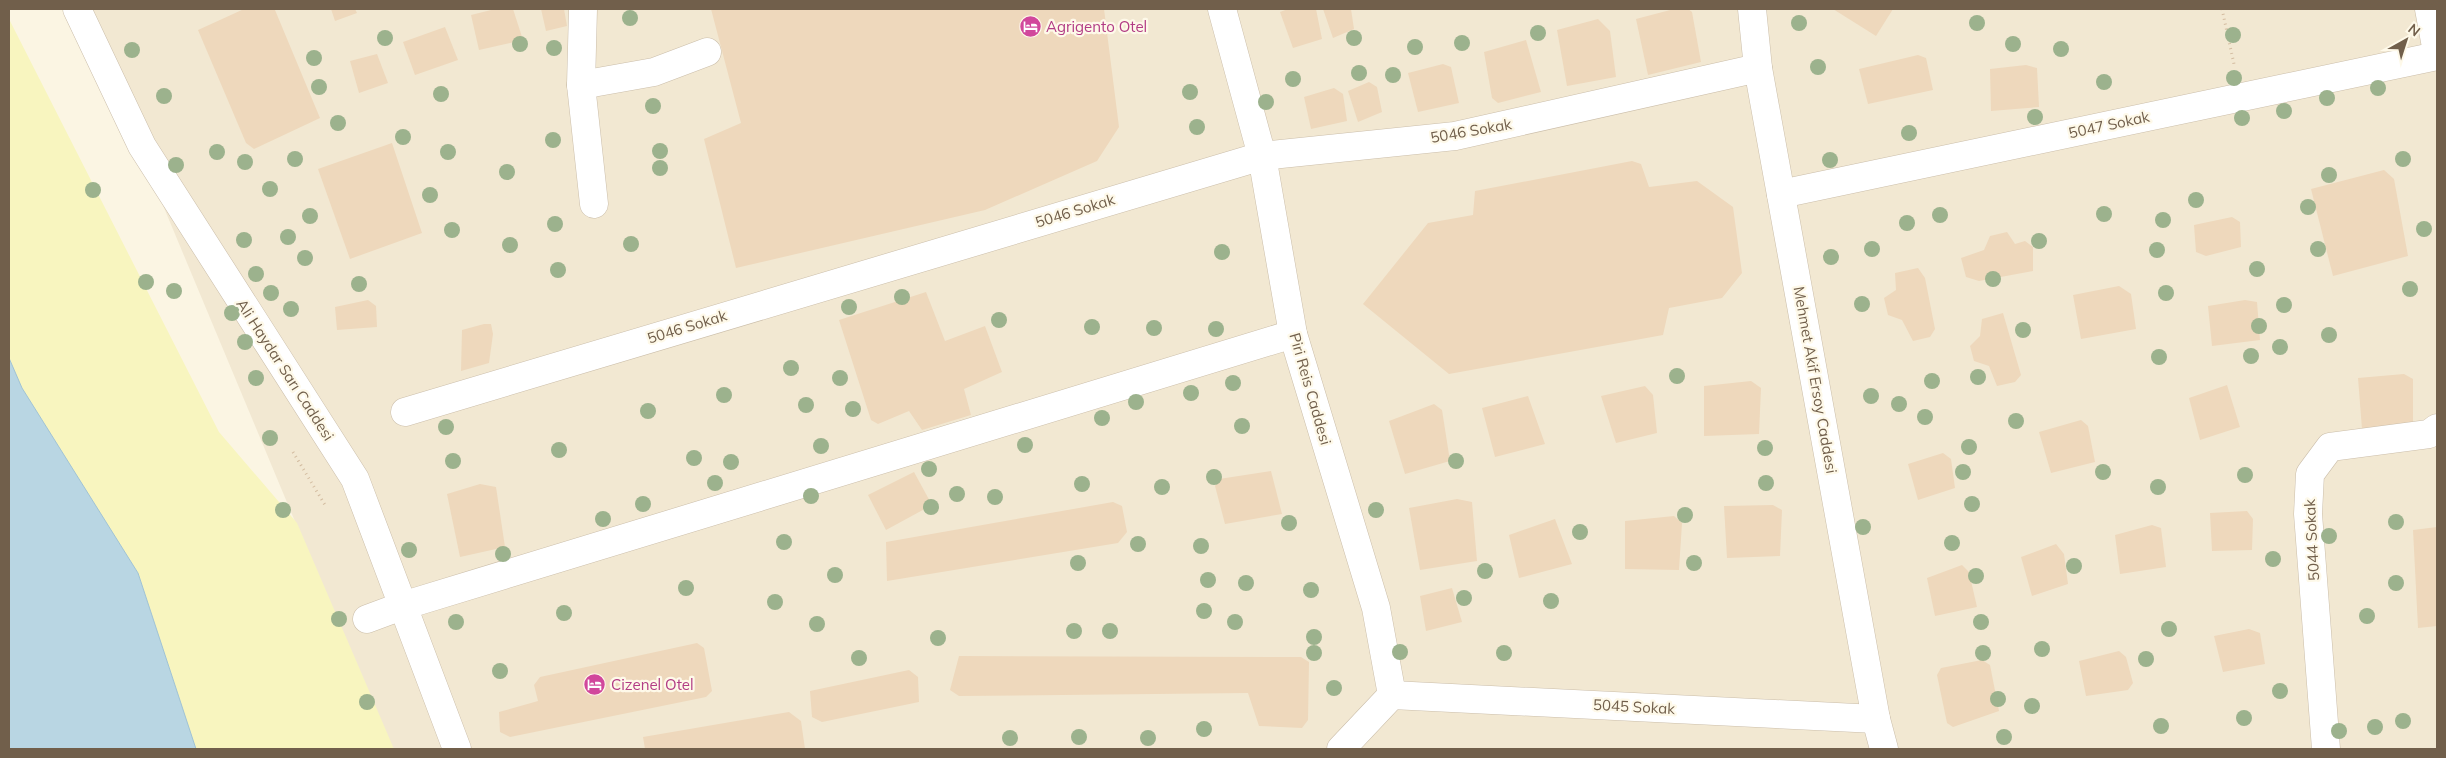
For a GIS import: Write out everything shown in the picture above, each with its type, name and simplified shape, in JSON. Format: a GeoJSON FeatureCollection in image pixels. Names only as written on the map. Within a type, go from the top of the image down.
{"type":"FeatureCollection","features":[{"type":"Feature","properties":{"kind":"street","name":"Ali Haydar Sarı Caddesi"},"geometry":{"type":"LineString","coordinates":[[77,9],[142,146],[355,479],[457,749]]}},
{"type":"Feature","properties":{"kind":"street"},"geometry":{"type":"LineString","coordinates":[[583,9],[581,85],[594,204]]}},
{"type":"Feature","properties":{"kind":"street","name":"Piri Reis Caddesi"},"geometry":{"type":"LineString","coordinates":[[1222,9],[1262,156],[1293,334],[1376,608],[1392,695]]}},
{"type":"Feature","properties":{"kind":"street","name":"Mehmet Akif Ersoy Caddesi"},"geometry":{"type":"LineString","coordinates":[[1752,9],[1758,68],[1876,719],[1884,749]]}},
{"type":"Feature","properties":{"kind":"street"},"geometry":{"type":"LineString","coordinates":[[2429,9],[2437,52]]}},
{"type":"Feature","properties":{"kind":"street"},"geometry":{"type":"LineString","coordinates":[[581,85],[654,72],[707,52]]}},
{"type":"Feature","properties":{"kind":"street","name":"5047 Sokak"},"geometry":{"type":"LineString","coordinates":[[1781,194],[2437,56]]}},
{"type":"Feature","properties":{"kind":"street","name":"5046 Sokak"},"geometry":{"type":"LineString","coordinates":[[405,412],[1262,156],[1456,136],[1758,68]]}},
{"type":"Feature","properties":{"kind":"street"},"geometry":{"type":"LineString","coordinates":[[367,619],[402,606],[1293,334]]}},
{"type":"Feature","properties":{"kind":"street","name":"5044 Sokak"},"geometry":{"type":"LineString","coordinates":[[2326,749],[2308,514],[2310,474],[2330,447],[2429,434],[2437,428]]}},
{"type":"Feature","properties":{"kind":"street"},"geometry":{"type":"LineString","coordinates":[[1341,749],[1392,695]]}},
{"type":"Feature","properties":{"kind":"street","name":"5045 Sokak"},"geometry":{"type":"LineString","coordinates":[[1392,695],[1876,719]]}},
{"type":"Feature","properties":{"kind":"path"},"geometry":{"type":"LineString","coordinates":[[2222,9],[2242,98]]}},
{"type":"Feature","properties":{"kind":"path"},"geometry":{"type":"LineString","coordinates":[[289,445],[327,508]]}},
{"type":"Feature","properties":{"kind":"shaded area"},"geometry":{"type":"Polygon","coordinates":[[[81,9],[2437,9],[2437,749],[390,749],[81,9]]]}},
{"type":"Feature","properties":{"kind":"sand"},"geometry":{"type":"Polygon","coordinates":[[[9,19],[219,432],[297,523],[394,749],[196,749],[138,573],[22,388],[9,358],[9,19]]]}},
{"type":"Feature","properties":{"kind":"water"},"geometry":{"type":"Polygon","coordinates":[[[9,358],[22,388],[138,573],[196,749],[9,749],[9,358]]]}},
{"type":"Feature","properties":{"kind":"building"},"geometry":{"type":"Polygon","coordinates":[[[244,9],[275,10],[320,118],[254,149],[246,143],[198,30],[244,9]]]}},
{"type":"Feature","properties":{"kind":"building"},"geometry":{"type":"Polygon","coordinates":[[[331,9],[355,9],[357,13],[335,21],[331,9]]]}},
{"type":"Feature","properties":{"kind":"building"},"geometry":{"type":"Polygon","coordinates":[[[495,9],[513,9],[523,40],[479,50],[471,15],[495,9]]]}},
{"type":"Feature","properties":{"kind":"building"},"geometry":{"type":"Polygon","coordinates":[[[541,9],[564,9],[567,26],[546,31],[541,9]]]}},
{"type":"Feature","properties":{"kind":"building"},"geometry":{"type":"Polygon","coordinates":[[[711,9],[1104,9],[1119,127],[1097,161],[985,210],[736,268],[704,139],[741,123],[711,9]]]}},
{"type":"Feature","properties":{"kind":"building"},"geometry":{"type":"Polygon","coordinates":[[[1288,9],[1316,9],[1322,39],[1293,48],[1280,12],[1288,9]]]}},
{"type":"Feature","properties":{"kind":"building"},"geometry":{"type":"Polygon","coordinates":[[[1323,9],[1351,9],[1354,29],[1333,38],[1323,9]]]}},
{"type":"Feature","properties":{"kind":"building"},"geometry":{"type":"Polygon","coordinates":[[[1674,9],[1688,9],[1692,12],[1701,62],[1648,75],[1636,19],[1674,9]]]}},
{"type":"Feature","properties":{"kind":"building"},"geometry":{"type":"Polygon","coordinates":[[[1833,9],[1893,9],[1876,36],[1833,9]]]}},
{"type":"Feature","properties":{"kind":"building"},"geometry":{"type":"Polygon","coordinates":[[[1598,19],[1610,31],[1616,77],[1567,86],[1557,30],[1598,19]]]}},
{"type":"Feature","properties":{"kind":"building"},"geometry":{"type":"Polygon","coordinates":[[[445,27],[458,60],[415,75],[403,42],[445,27]]]}},
{"type":"Feature","properties":{"kind":"building"},"geometry":{"type":"Polygon","coordinates":[[[1526,40],[1541,92],[1498,103],[1492,98],[1484,52],[1526,40]]]}},
{"type":"Feature","properties":{"kind":"building"},"geometry":{"type":"Polygon","coordinates":[[[377,54],[388,83],[359,93],[350,61],[377,54]]]}},
{"type":"Feature","properties":{"kind":"building"},"geometry":{"type":"Polygon","coordinates":[[[1918,55],[1926,58],[1933,90],[1868,104],[1859,69],[1918,55]]]}},
{"type":"Feature","properties":{"kind":"building"},"geometry":{"type":"Polygon","coordinates":[[[1443,64],[1451,67],[1459,103],[1418,112],[1408,73],[1443,64]]]}},
{"type":"Feature","properties":{"kind":"building"},"geometry":{"type":"Polygon","coordinates":[[[2026,65],[2037,68],[2039,107],[1991,111],[1990,69],[2026,65]]]}},
{"type":"Feature","properties":{"kind":"building"},"geometry":{"type":"Polygon","coordinates":[[[1369,82],[1377,87],[1382,112],[1358,122],[1348,91],[1369,82]]]}},
{"type":"Feature","properties":{"kind":"building"},"geometry":{"type":"Polygon","coordinates":[[[1334,88],[1343,94],[1347,121],[1311,129],[1304,97],[1334,88]]]}},
{"type":"Feature","properties":{"kind":"building"},"geometry":{"type":"Polygon","coordinates":[[[392,143],[422,233],[350,259],[318,169],[392,143]]]}},
{"type":"Feature","properties":{"kind":"building"},"geometry":{"type":"Polygon","coordinates":[[[1632,161],[1641,164],[1649,187],[1697,181],[1733,207],[1742,273],[1722,298],[1669,308],[1663,335],[1449,374],[1363,304],[1428,223],[1473,215],[1475,191],[1632,161]]]}},
{"type":"Feature","properties":{"kind":"building"},"geometry":{"type":"Polygon","coordinates":[[[2384,170],[2394,179],[2408,256],[2333,276],[2311,189],[2384,170]]]}},
{"type":"Feature","properties":{"kind":"building"},"geometry":{"type":"Polygon","coordinates":[[[2232,217],[2240,222],[2241,247],[2206,256],[2196,252],[2194,225],[2232,217]]]}},
{"type":"Feature","properties":{"kind":"building"},"geometry":{"type":"Polygon","coordinates":[[[2007,232],[2015,244],[2025,241],[2033,247],[2033,271],[1979,281],[1966,277],[1961,258],[1984,250],[1990,236],[2007,232]]]}},
{"type":"Feature","properties":{"kind":"building"},"geometry":{"type":"Polygon","coordinates":[[[1918,268],[1925,278],[1935,329],[1930,337],[1913,341],[1902,320],[1888,315],[1884,298],[1896,290],[1895,273],[1918,268]]]}},
{"type":"Feature","properties":{"kind":"building"},"geometry":{"type":"Polygon","coordinates":[[[2119,286],[2131,294],[2136,329],[2081,339],[2073,295],[2119,286]]]}},
{"type":"Feature","properties":{"kind":"building"},"geometry":{"type":"Polygon","coordinates":[[[926,292],[945,341],[985,326],[1002,372],[964,389],[971,415],[922,430],[909,411],[878,424],[871,420],[839,320],[926,292]]]}},
{"type":"Feature","properties":{"kind":"building"},"geometry":{"type":"Polygon","coordinates":[[[368,300],[376,306],[377,327],[337,330],[335,307],[368,300]]]}},
{"type":"Feature","properties":{"kind":"building"},"geometry":{"type":"Polygon","coordinates":[[[2245,300],[2257,302],[2260,340],[2212,346],[2208,306],[2245,300]]]}},
{"type":"Feature","properties":{"kind":"building"},"geometry":{"type":"Polygon","coordinates":[[[2003,313],[2021,375],[2015,382],[1997,386],[1989,366],[1974,361],[1970,346],[1980,336],[1982,319],[2003,313]]]}},
{"type":"Feature","properties":{"kind":"building"},"geometry":{"type":"Polygon","coordinates":[[[491,324],[493,334],[489,363],[461,371],[462,330],[491,324]]]}},
{"type":"Feature","properties":{"kind":"building"},"geometry":{"type":"Polygon","coordinates":[[[2404,374],[2413,379],[2413,427],[2362,429],[2358,378],[2404,374]]]}},
{"type":"Feature","properties":{"kind":"building"},"geometry":{"type":"Polygon","coordinates":[[[1751,381],[1761,388],[1759,434],[1704,436],[1704,386],[1751,381]]]}},
{"type":"Feature","properties":{"kind":"building"},"geometry":{"type":"Polygon","coordinates":[[[2227,385],[2240,427],[2200,440],[2189,398],[2227,385]]]}},
{"type":"Feature","properties":{"kind":"building"},"geometry":{"type":"Polygon","coordinates":[[[1645,386],[1653,395],[1657,433],[1616,443],[1601,396],[1645,386]]]}},
{"type":"Feature","properties":{"kind":"building"},"geometry":{"type":"Polygon","coordinates":[[[1528,396],[1545,444],[1495,457],[1482,408],[1528,396]]]}},
{"type":"Feature","properties":{"kind":"building"},"geometry":{"type":"Polygon","coordinates":[[[1434,404],[1442,410],[1450,461],[1405,474],[1389,421],[1434,404]]]}},
{"type":"Feature","properties":{"kind":"building"},"geometry":{"type":"Polygon","coordinates":[[[2081,420],[2088,426],[2095,462],[2051,473],[2039,432],[2081,420]]]}},
{"type":"Feature","properties":{"kind":"building"},"geometry":{"type":"Polygon","coordinates":[[[1943,453],[1951,459],[1955,488],[1918,500],[1908,464],[1943,453]]]}},
{"type":"Feature","properties":{"kind":"building"},"geometry":{"type":"Polygon","coordinates":[[[1271,471],[1282,514],[1225,524],[1215,486],[1219,479],[1271,471]]]}},
{"type":"Feature","properties":{"kind":"building"},"geometry":{"type":"Polygon","coordinates":[[[914,472],[932,505],[886,530],[868,495],[914,472]]]}},
{"type":"Feature","properties":{"kind":"building"},"geometry":{"type":"Polygon","coordinates":[[[480,484],[496,487],[505,547],[460,557],[447,494],[480,484]]]}},
{"type":"Feature","properties":{"kind":"building"},"geometry":{"type":"Polygon","coordinates":[[[1457,499],[1472,502],[1477,561],[1420,570],[1409,508],[1457,499]]]}},
{"type":"Feature","properties":{"kind":"building"},"geometry":{"type":"Polygon","coordinates":[[[1113,502],[1122,506],[1127,532],[1118,543],[887,581],[886,542],[1113,502]]]}},
{"type":"Feature","properties":{"kind":"building"},"geometry":{"type":"Polygon","coordinates":[[[1773,505],[1782,510],[1780,556],[1727,558],[1724,506],[1773,505]]]}},
{"type":"Feature","properties":{"kind":"building"},"geometry":{"type":"Polygon","coordinates":[[[2247,511],[2253,519],[2252,550],[2212,551],[2210,513],[2247,511]]]}},
{"type":"Feature","properties":{"kind":"building"},"geometry":{"type":"Polygon","coordinates":[[[1674,516],[1682,523],[1679,570],[1625,569],[1625,521],[1674,516]]]}},
{"type":"Feature","properties":{"kind":"building"},"geometry":{"type":"Polygon","coordinates":[[[1555,519],[1572,564],[1519,578],[1509,535],[1555,519]]]}},
{"type":"Feature","properties":{"kind":"building"},"geometry":{"type":"Polygon","coordinates":[[[2152,525],[2161,528],[2166,567],[2120,574],[2115,535],[2152,525]]]}},
{"type":"Feature","properties":{"kind":"building"},"geometry":{"type":"Polygon","coordinates":[[[2437,527],[2437,626],[2418,628],[2413,530],[2437,527]]]}},
{"type":"Feature","properties":{"kind":"building"},"geometry":{"type":"Polygon","coordinates":[[[2056,544],[2064,554],[2068,584],[2032,596],[2021,557],[2056,544]]]}},
{"type":"Feature","properties":{"kind":"building"},"geometry":{"type":"Polygon","coordinates":[[[1962,565],[1969,572],[1977,607],[1935,616],[1927,578],[1962,565]]]}},
{"type":"Feature","properties":{"kind":"building"},"geometry":{"type":"Polygon","coordinates":[[[1452,588],[1462,622],[1426,631],[1420,596],[1452,588]]]}},
{"type":"Feature","properties":{"kind":"building"},"geometry":{"type":"Polygon","coordinates":[[[2249,629],[2260,633],[2265,664],[2223,672],[2214,636],[2249,629]]]}},
{"type":"Feature","properties":{"kind":"building"},"geometry":{"type":"Polygon","coordinates":[[[697,643],[704,648],[712,691],[706,697],[510,737],[500,732],[499,712],[538,701],[534,685],[540,677],[697,643]]]}},
{"type":"Feature","properties":{"kind":"building"},"geometry":{"type":"Polygon","coordinates":[[[2119,651],[2126,657],[2133,683],[2128,690],[2086,696],[2079,661],[2119,651]]]}},
{"type":"Feature","properties":{"kind":"building"},"geometry":{"type":"Polygon","coordinates":[[[959,656],[1301,657],[1309,662],[1308,720],[1302,728],[1259,726],[1248,693],[959,696],[950,690],[959,656]]]}},
{"type":"Feature","properties":{"kind":"building"},"geometry":{"type":"Polygon","coordinates":[[[1982,660],[1990,665],[1999,711],[1953,727],[1947,723],[1937,675],[1941,668],[1982,660]]]}},
{"type":"Feature","properties":{"kind":"building"},"geometry":{"type":"Polygon","coordinates":[[[909,670],[918,677],[919,702],[822,722],[812,717],[810,691],[909,670]]]}},
{"type":"Feature","properties":{"kind":"building"},"geometry":{"type":"Polygon","coordinates":[[[789,712],[801,721],[805,749],[645,749],[643,737],[789,712]]]}},
{"type":"Feature","properties":{"kind":"place","name":"Agrigento Otel"},"geometry":{"type":"Point","coordinates":[1030,27]}},
{"type":"Feature","properties":{"kind":"place","name":"Cizenel Otel"},"geometry":{"type":"Point","coordinates":[595,685]}}]}
